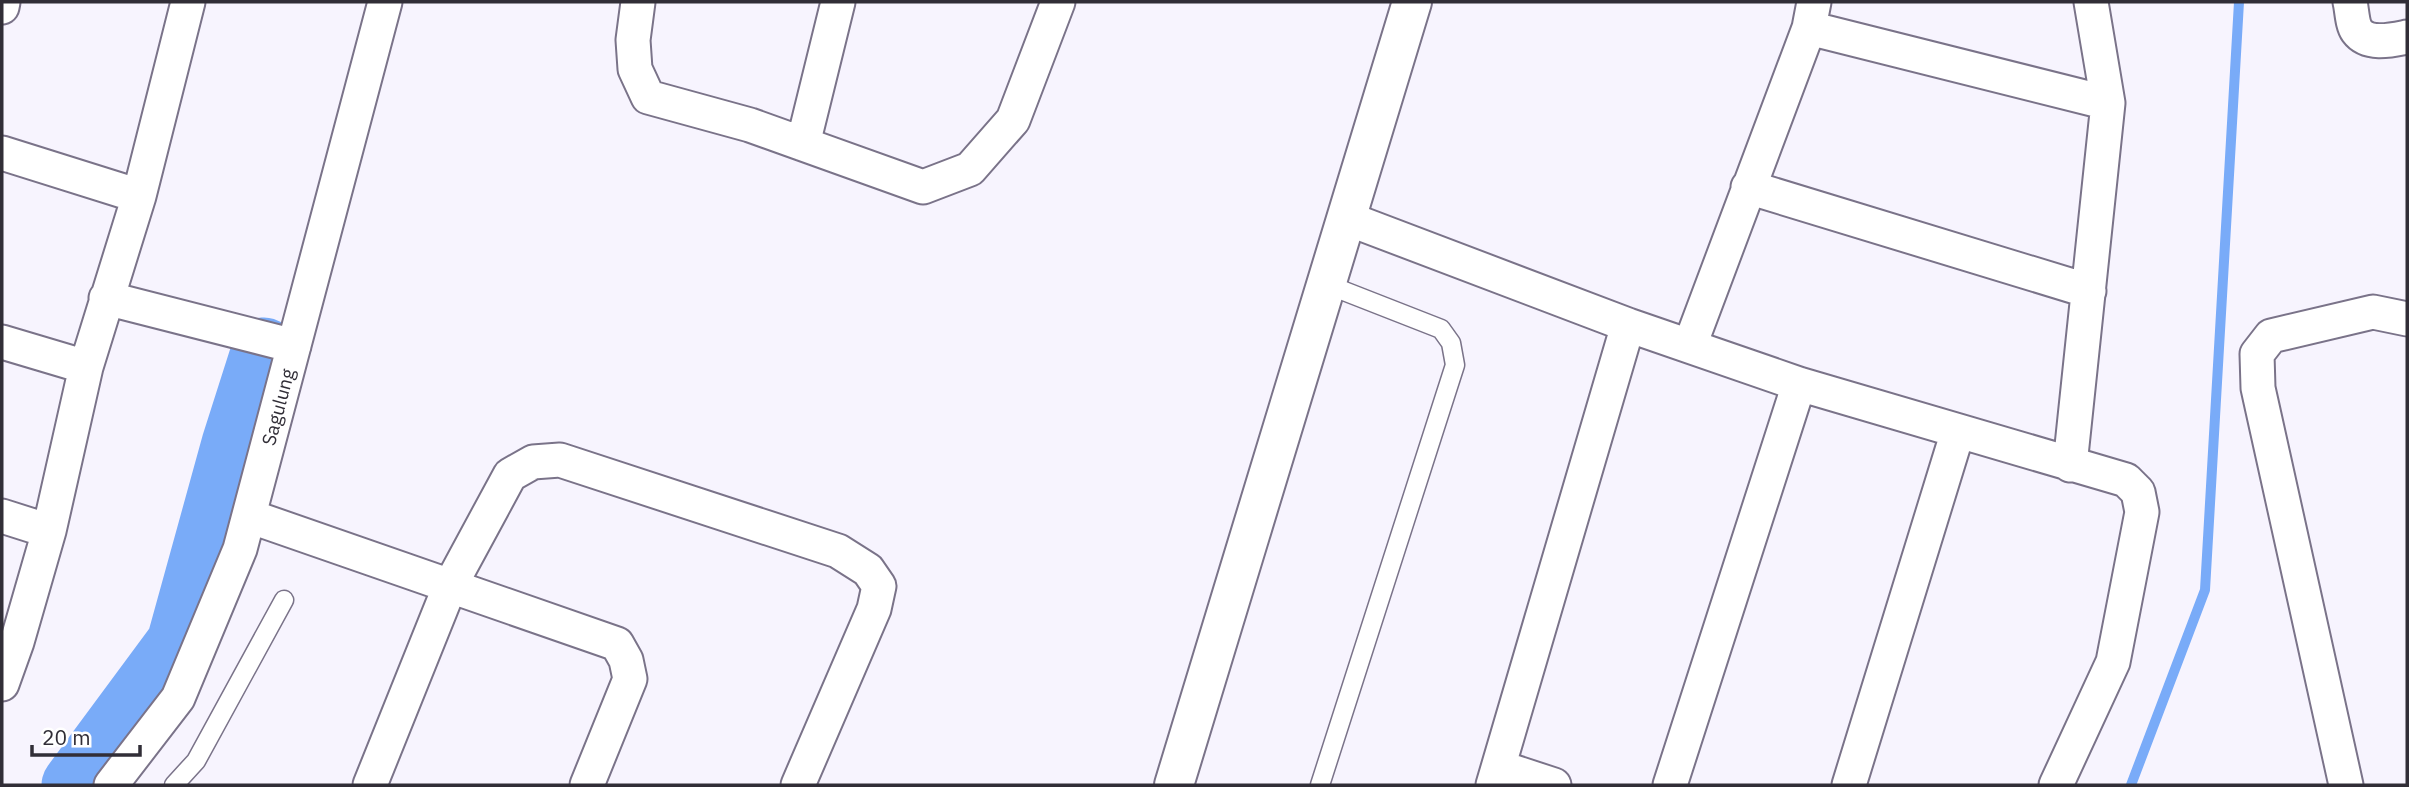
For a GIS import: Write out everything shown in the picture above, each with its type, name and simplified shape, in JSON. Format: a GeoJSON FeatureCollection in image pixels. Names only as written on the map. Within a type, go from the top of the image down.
{"type":"FeatureCollection","features":[{"type":"Feature","properties":{"kind":"street"},"geometry":{"type":"LineString","coordinates":[[2,684],[18,642],[48,531],[86,367],[139,196],[188,2]]}},
{"type":"Feature","properties":{"kind":"street","name":"Sagulung"},"geometry":{"type":"LineString","coordinates":[[111,785],[178,698],[240,549],[385,2]]}},
{"type":"Feature","properties":{"kind":"street"},"geometry":{"type":"LineString","coordinates":[[638,2],[633,40],[635,69],[648,97],[750,125],[923,187],[970,169],[1013,120],[1058,2]]}},
{"type":"Feature","properties":{"kind":"street"},"geometry":{"type":"LineString","coordinates":[[803,144],[838,2]]}},
{"type":"Feature","properties":{"kind":"street"},"geometry":{"type":"LineString","coordinates":[[1174,785],[1412,2]]}},
{"type":"Feature","properties":{"kind":"street"},"geometry":{"type":"LineString","coordinates":[[2070,465],[2108,103],[2091,2]]}},
{"type":"Feature","properties":{"kind":"street"},"geometry":{"type":"LineString","coordinates":[[2350,2],[2356,30],[2364,37],[2386,41],[2407,37]]}},
{"type":"Feature","properties":{"kind":"street"},"geometry":{"type":"LineString","coordinates":[[1690,345],[1812,15],[2108,103]]}},
{"type":"Feature","properties":{"kind":"street"},"geometry":{"type":"LineString","coordinates":[[2,153],[139,196]]}},
{"type":"Feature","properties":{"kind":"street"},"geometry":{"type":"LineString","coordinates":[[1748,187],[2089,291]]}},
{"type":"Feature","properties":{"kind":"street"},"geometry":{"type":"LineString","coordinates":[[1346,218],[1628,325],[1798,384],[2126,480],[2138,492],[2142,512],[2113,662],[2056,785]]}},
{"type":"Feature","properties":{"kind":"street"},"geometry":{"type":"LineString","coordinates":[[106,298],[294,346]]}},
{"type":"Feature","properties":{"kind":"street"},"geometry":{"type":"LineString","coordinates":[[2346,785],[2258,388],[2257,354],[2271,336],[2373,312],[2407,319]]}},
{"type":"Feature","properties":{"kind":"street"},"geometry":{"type":"LineString","coordinates":[[1554,785],[1496,776],[1628,325]]}},
{"type":"Feature","properties":{"kind":"street"},"geometry":{"type":"LineString","coordinates":[[2,342],[86,367]]}},
{"type":"Feature","properties":{"kind":"street"},"geometry":{"type":"LineString","coordinates":[[1670,785],[1798,384]]}},
{"type":"Feature","properties":{"kind":"street"},"geometry":{"type":"LineString","coordinates":[[1849,785],[1958,431]]}},
{"type":"Feature","properties":{"kind":"street"},"geometry":{"type":"LineString","coordinates":[[370,785],[450,586],[510,475],[533,461],[560,460],[838,551],[868,570],[879,586],[874,609],[798,785]]}},
{"type":"Feature","properties":{"kind":"street"},"geometry":{"type":"LineString","coordinates":[[2,516],[48,531]]}},
{"type":"Feature","properties":{"kind":"street"},"geometry":{"type":"LineString","coordinates":[[249,516],[617,644],[626,660],[630,679],[587,785]]}},
{"type":"Feature","properties":{"kind":"lane"},"geometry":{"type":"LineString","coordinates":[[1320,785],[1455,365],[1451,343],[1441,329],[1326,284]]}},
{"type":"Feature","properties":{"kind":"lane"},"geometry":{"type":"LineString","coordinates":[[174,785],[196,761],[284,600]]}},
{"type":"Feature","properties":{"kind":"waterway"},"geometry":{"type":"LineString","coordinates":[[2131,785],[2205,590],[2239,2]]}},
{"type":"Feature","properties":{"kind":"waterway"},"geometry":{"type":"LineString","coordinates":[[74,785],[179,643],[234,444],[264,350]]}}]}
